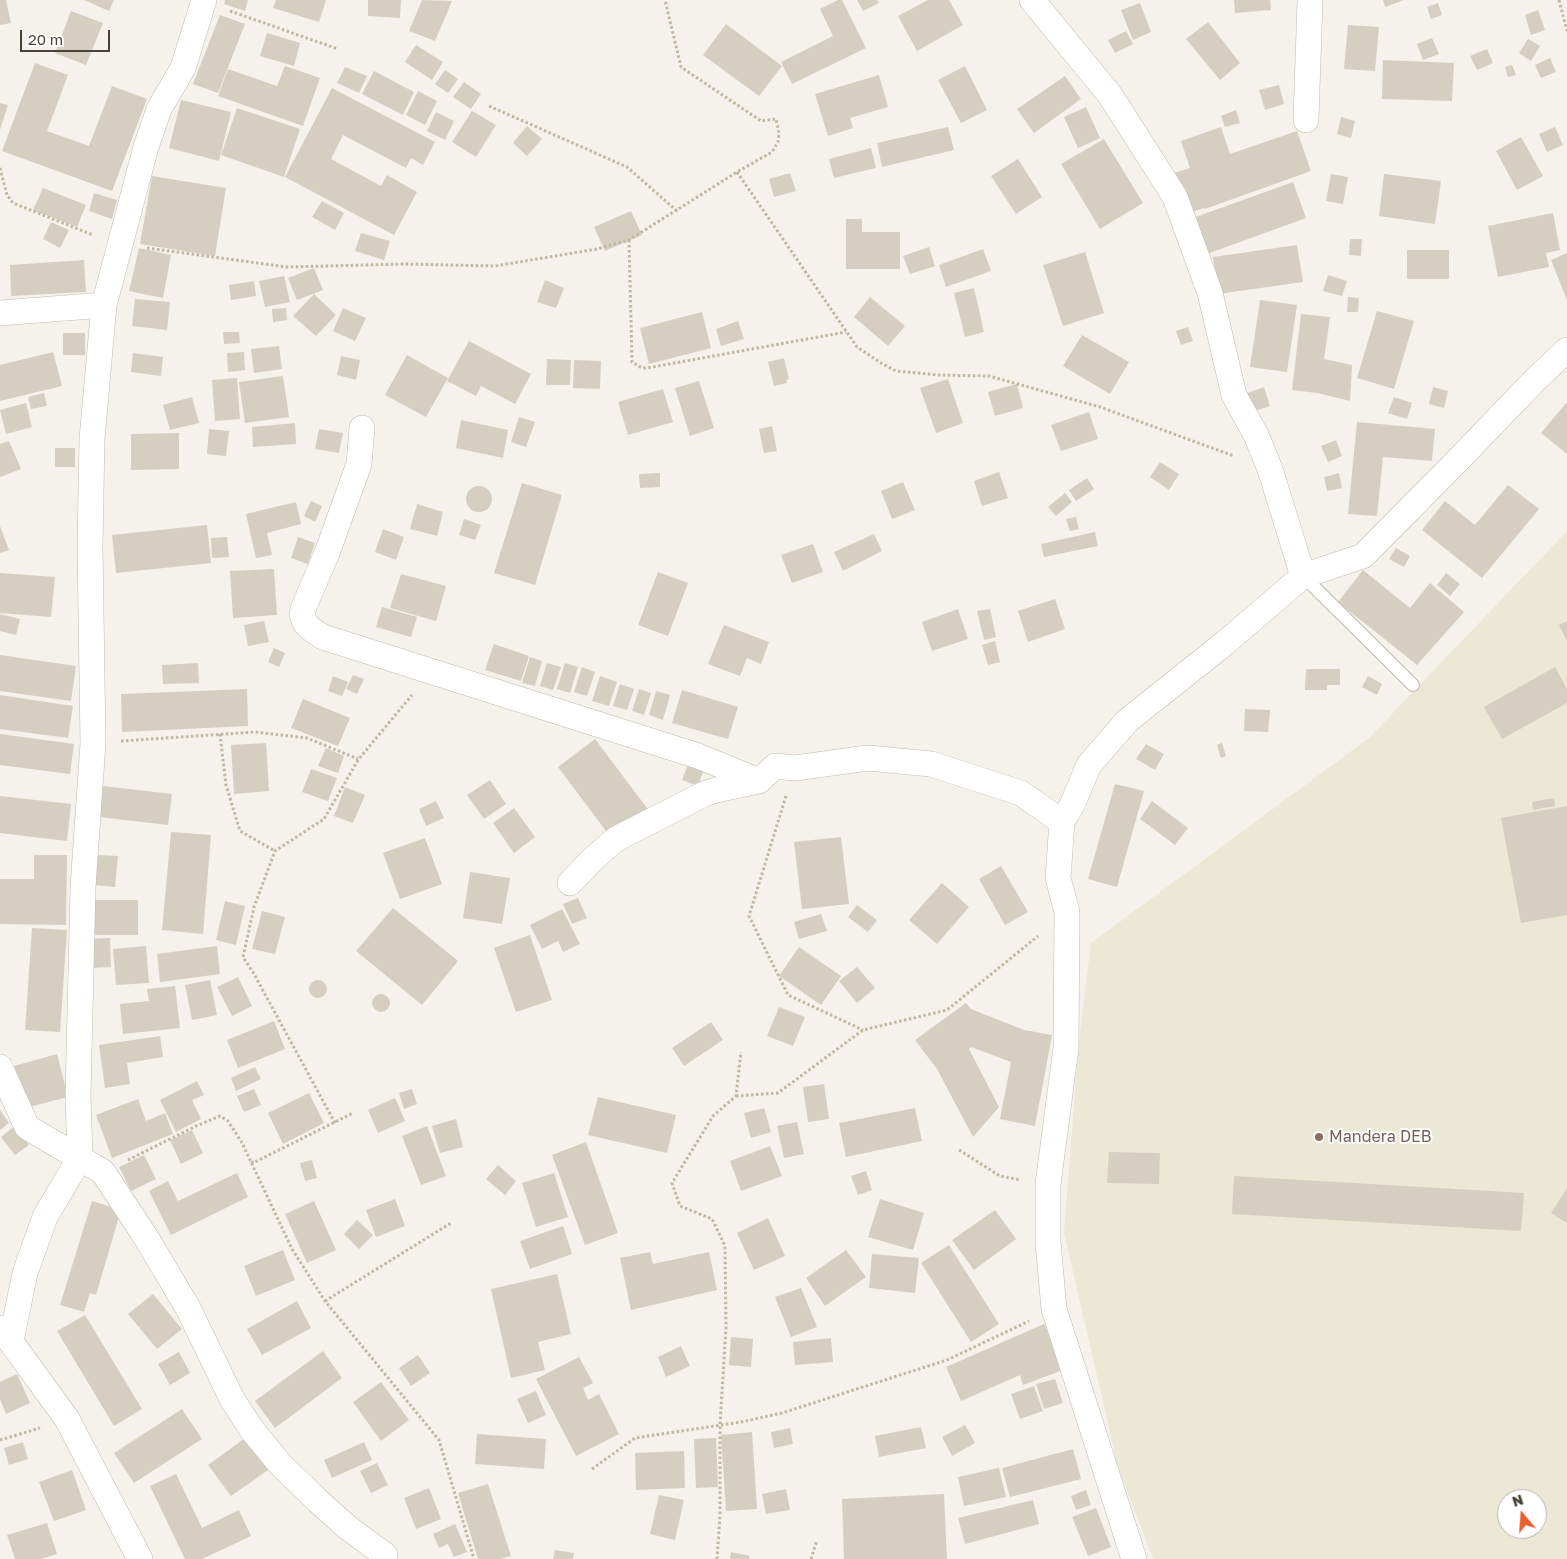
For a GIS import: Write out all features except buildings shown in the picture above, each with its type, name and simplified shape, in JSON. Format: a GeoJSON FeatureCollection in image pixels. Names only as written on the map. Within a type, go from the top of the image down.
{"type":"FeatureCollection","features":[{"type":"Feature","properties":{"kind":"street"},"geometry":{"type":"LineString","coordinates":[[1032,0],[1110,95],[1174,197],[1210,293],[1234,394],[1256,435],[1270,469],[1303,576]]}},
{"type":"Feature","properties":{"kind":"street"},"geometry":{"type":"LineString","coordinates":[[1306,120],[1310,0]]}},
{"type":"Feature","properties":{"kind":"street"},"geometry":{"type":"LineString","coordinates":[[140,1559],[67,1419],[5,1334],[45,1217],[80,1158],[78,1096],[83,887],[93,743],[90,546],[92,439],[104,304],[146,147],[159,109],[183,68],[204,1]]}},
{"type":"Feature","properties":{"kind":"street"},"geometry":{"type":"LineString","coordinates":[[0,313],[104,304]]}},
{"type":"Feature","properties":{"kind":"street"},"geometry":{"type":"LineString","coordinates":[[1134,1559],[1054,1308],[1048,1242],[1048,1184],[1066,1048],[1068,912],[1058,878],[1062,822],[1072,805],[1089,765],[1127,721],[1225,644],[1303,576],[1363,556],[1536,379],[1567,350]]}},
{"type":"Feature","properties":{"kind":"street"},"geometry":{"type":"LineString","coordinates":[[362,428],[359,464],[327,553],[303,609],[302,615],[308,628],[323,637],[698,756],[760,781]]}},
{"type":"Feature","properties":{"kind":"street"},"geometry":{"type":"LineString","coordinates":[[570,884],[616,839],[704,794],[760,781],[775,766],[795,768],[868,758],[932,764],[1021,793],[1062,822]]}},
{"type":"Feature","properties":{"kind":"street"},"geometry":{"type":"LineString","coordinates":[[0,1067],[27,1127],[103,1172],[148,1239],[188,1308],[232,1399],[252,1430],[280,1464],[317,1500],[347,1527],[385,1555]]}},
{"type":"Feature","properties":{"kind":"lane"},"geometry":{"type":"LineString","coordinates":[[1303,576],[1413,685]]}},
{"type":"Feature","properties":{"kind":"path"},"geometry":{"type":"LineString","coordinates":[[0,168],[7,195],[13,203],[120,244],[287,267],[387,264],[495,266],[597,249],[629,240],[678,211],[736,172],[772,152],[778,142],[779,133],[776,119],[761,122],[681,67],[665,0]]}},
{"type":"Feature","properties":{"kind":"path"},"geometry":{"type":"LineString","coordinates":[[1559,0],[1567,31]]}},
{"type":"Feature","properties":{"kind":"path"},"geometry":{"type":"LineString","coordinates":[[204,1],[338,49]]}},
{"type":"Feature","properties":{"kind":"path"},"geometry":{"type":"LineString","coordinates":[[489,106],[628,167],[678,211]]}},
{"type":"Feature","properties":{"kind":"path"},"geometry":{"type":"LineString","coordinates":[[736,172],[857,347],[881,363],[896,371],[939,375],[989,376],[1100,407],[1270,469]]}},
{"type":"Feature","properties":{"kind":"path"},"geometry":{"type":"LineString","coordinates":[[629,240],[632,362],[642,368],[846,332]]}},
{"type":"Feature","properties":{"kind":"path"},"geometry":{"type":"LineString","coordinates":[[335,1123],[243,957],[254,907],[275,851],[324,819],[358,760],[432,672]]}},
{"type":"Feature","properties":{"kind":"path"},"geometry":{"type":"LineString","coordinates":[[93,743],[255,732],[307,738],[358,760]]}},
{"type":"Feature","properties":{"kind":"path"},"geometry":{"type":"LineString","coordinates":[[220,734],[226,785],[240,831],[275,851]]}},
{"type":"Feature","properties":{"kind":"path"},"geometry":{"type":"LineString","coordinates":[[795,768],[749,916],[788,995],[863,1030]]}},
{"type":"Feature","properties":{"kind":"path"},"geometry":{"type":"LineString","coordinates":[[717,1559],[720,1516],[720,1425],[726,1327],[725,1246],[712,1219],[680,1206],[672,1183],[713,1116],[736,1096],[778,1093],[863,1030],[947,1010],[1068,912]]}},
{"type":"Feature","properties":{"kind":"path"},"geometry":{"type":"LineString","coordinates":[[736,1096],[741,1052]]}},
{"type":"Feature","properties":{"kind":"path"},"geometry":{"type":"LineString","coordinates":[[103,1172],[220,1116],[228,1121],[253,1163],[353,1114]]}},
{"type":"Feature","properties":{"kind":"path"},"geometry":{"type":"LineString","coordinates":[[243,1145],[292,1250],[325,1301],[439,1440],[474,1559]]}},
{"type":"Feature","properties":{"kind":"path"},"geometry":{"type":"LineString","coordinates":[[959,1150],[1000,1176],[1048,1184]]}},
{"type":"Feature","properties":{"kind":"path"},"geometry":{"type":"LineString","coordinates":[[325,1301],[452,1223]]}},
{"type":"Feature","properties":{"kind":"path"},"geometry":{"type":"LineString","coordinates":[[592,1469],[635,1438],[741,1422],[782,1413],[947,1360],[1054,1308]]}},
{"type":"Feature","properties":{"kind":"path"},"geometry":{"type":"LineString","coordinates":[[0,1440],[67,1419]]}},
{"type":"Feature","properties":{"kind":"path"},"geometry":{"type":"LineString","coordinates":[[811,1559],[816,1540]]}},
{"type":"Feature","properties":{"kind":"shaded area","name":"Mandera DEB"},"geometry":{"type":"Polygon","coordinates":[[[1567,531],[1567,1559],[1153,1559],[1118,1467],[1064,1233],[1079,1041],[1091,943],[1369,738],[1567,531]]]}},
{"type":"Feature","properties":{"kind":"place","name":"Mandera DEB"},"geometry":{"type":"Point","coordinates":[1319,1137]}}]}
